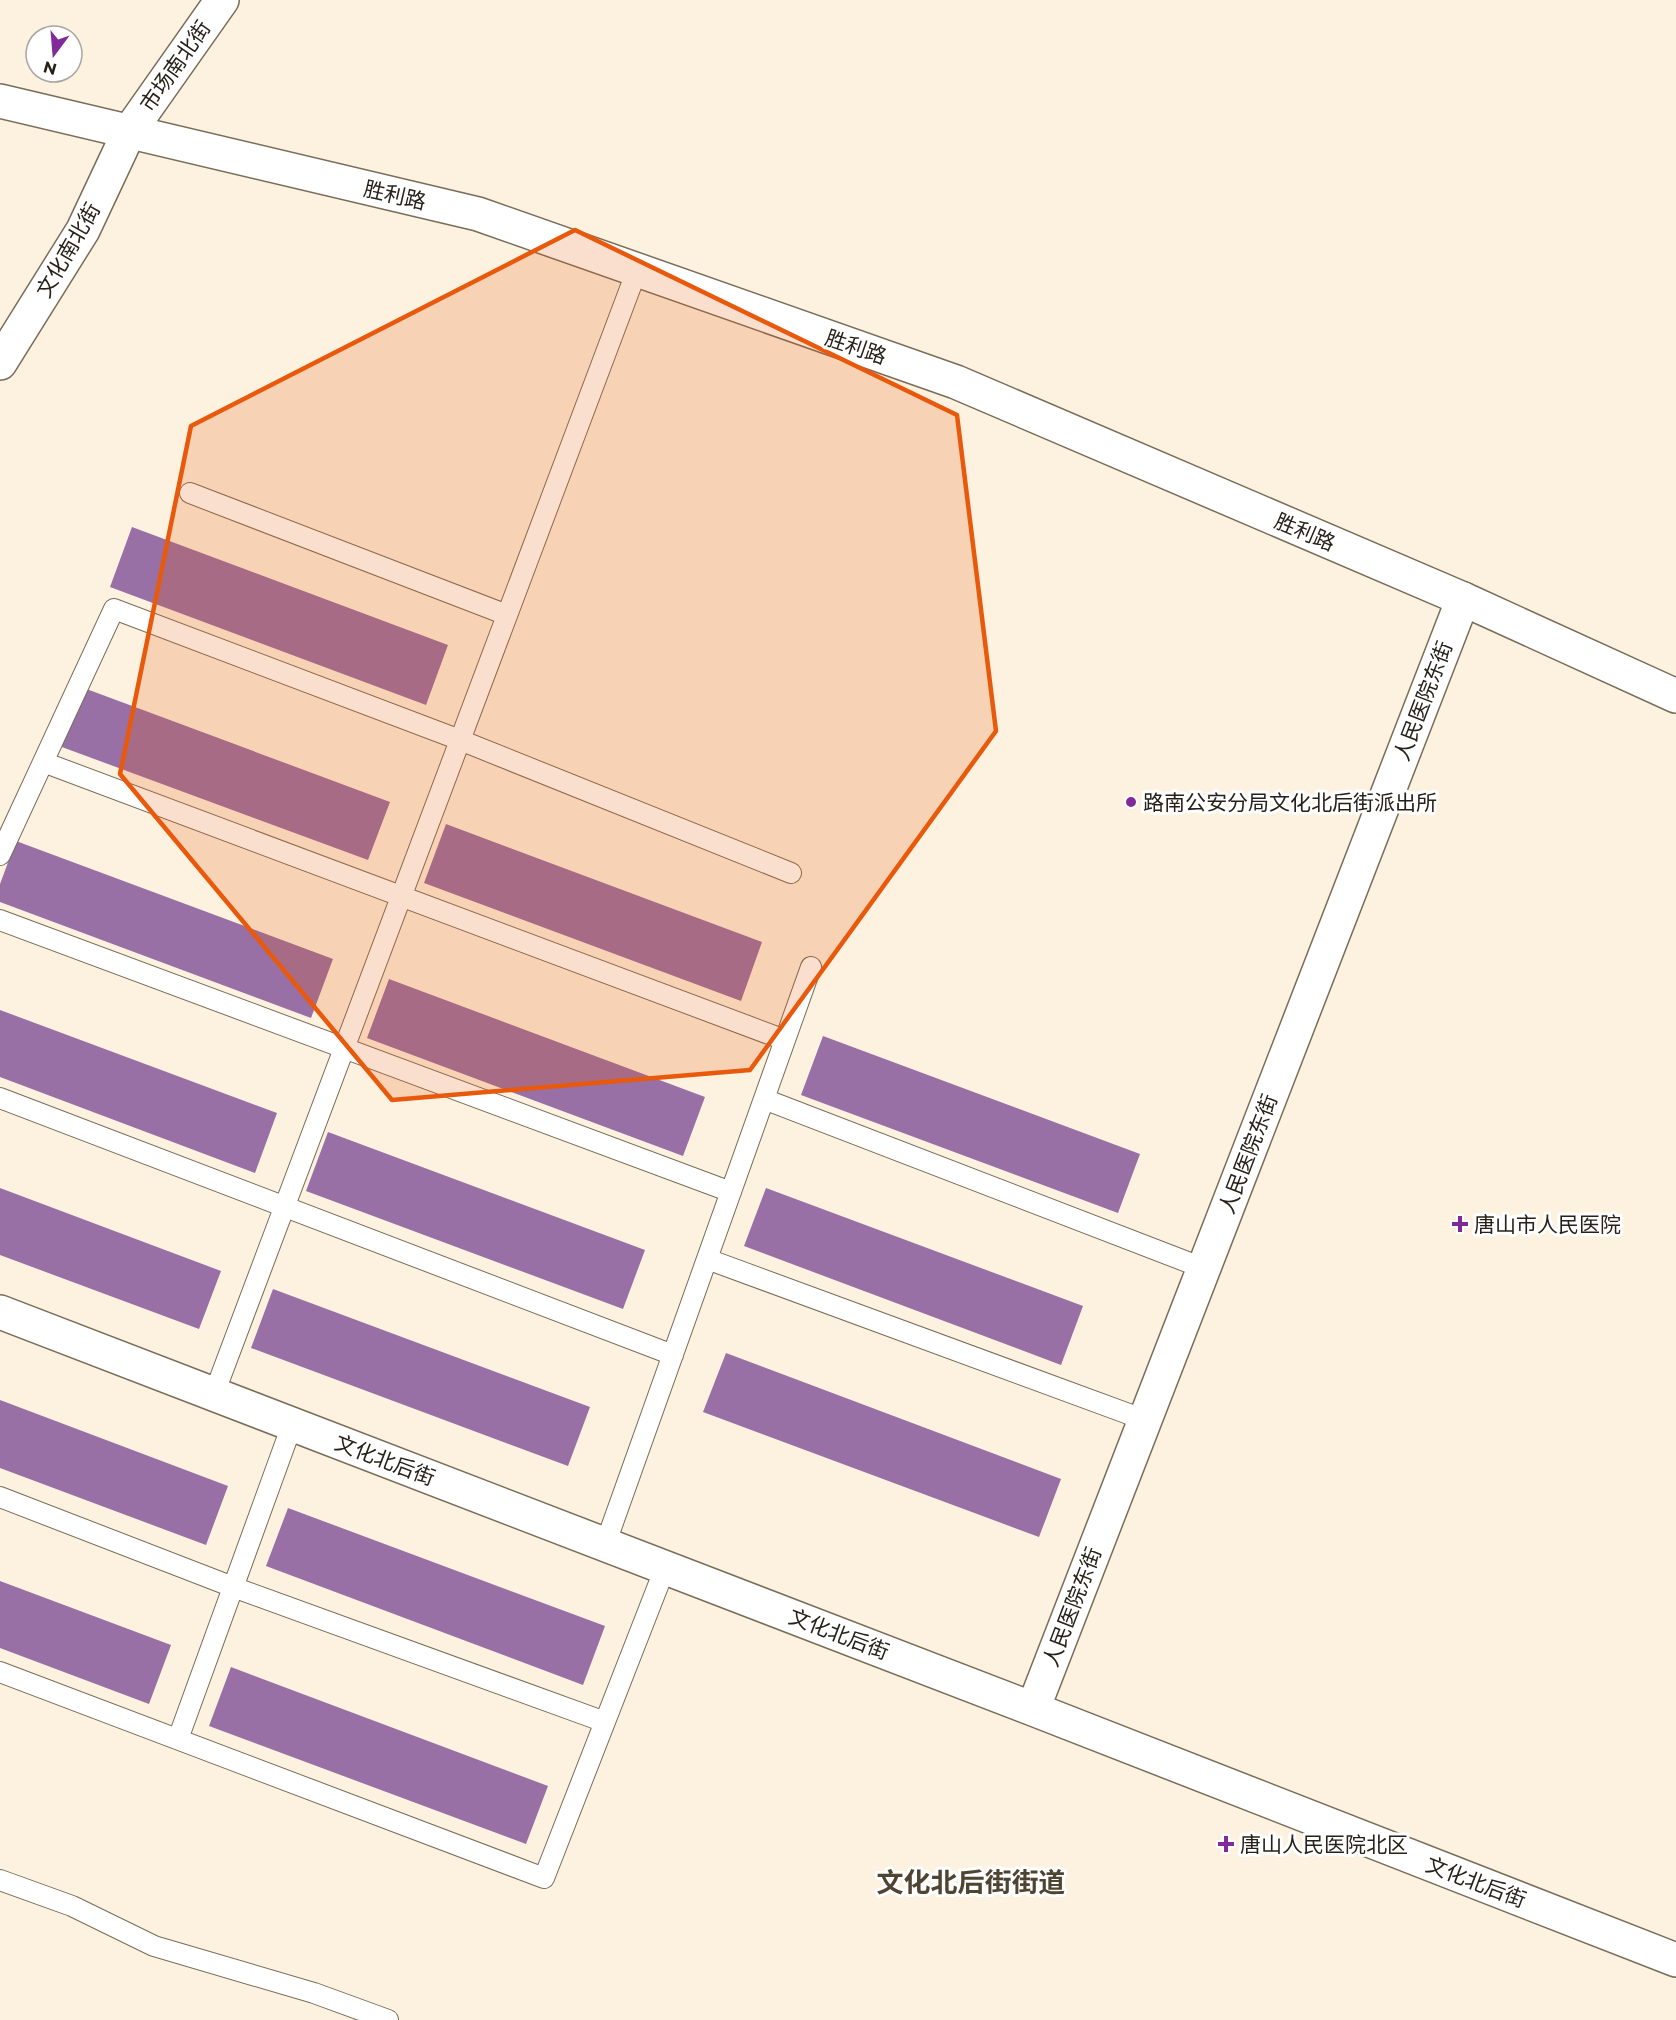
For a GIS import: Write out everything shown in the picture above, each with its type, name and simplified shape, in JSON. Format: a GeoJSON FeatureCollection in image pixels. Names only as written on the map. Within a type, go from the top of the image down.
{"type":"FeatureCollection","features":[{"type":"Feature","properties":{"kind":"street","name":"市场南北街"},"geometry":{"type":"LineString","coordinates":[[129,132],[222,0]]}},
{"type":"Feature","properties":{"kind":"street","name":"胜利路"},"geometry":{"type":"LineString","coordinates":[[0,101],[478,214],[956,382],[1463,599],[1676,696]]}},
{"type":"Feature","properties":{"kind":"street","name":"文化南北街"},"geometry":{"type":"LineString","coordinates":[[0,363],[83,230],[129,132]]}},
{"type":"Feature","properties":{"kind":"street","name":"人民医院东街"},"geometry":{"type":"LineString","coordinates":[[1033,1709],[1463,599]]}},
{"type":"Feature","properties":{"kind":"street","name":"文化北后街"},"geometry":{"type":"LineString","coordinates":[[0,1312],[1033,1709],[1676,1960]]}},
{"type":"Feature","properties":{"kind":"lane"},"geometry":{"type":"LineString","coordinates":[[214,1394],[637,270]]}},
{"type":"Feature","properties":{"kind":"lane"},"geometry":{"type":"LineString","coordinates":[[190,493],[507,615]]}},
{"type":"Feature","properties":{"kind":"lane"},"geometry":{"type":"LineString","coordinates":[[0,855],[114,609],[460,740],[791,873]]}},
{"type":"Feature","properties":{"kind":"lane"},"geometry":{"type":"LineString","coordinates":[[43,762],[785,1040]]}},
{"type":"Feature","properties":{"kind":"lane"},"geometry":{"type":"LineString","coordinates":[[0,920],[731,1192]]}},
{"type":"Feature","properties":{"kind":"lane"},"geometry":{"type":"LineString","coordinates":[[605,1545],[811,967]]}},
{"type":"Feature","properties":{"kind":"lane"},"geometry":{"type":"LineString","coordinates":[[0,1098],[673,1355]]}},
{"type":"Feature","properties":{"kind":"lane"},"geometry":{"type":"LineString","coordinates":[[764,1099],[1203,1268]]}},
{"type":"Feature","properties":{"kind":"lane"},"geometry":{"type":"LineString","coordinates":[[707,1260],[1144,1420]]}},
{"type":"Feature","properties":{"kind":"lane"},"geometry":{"type":"LineString","coordinates":[[178,1739],[292,1425]]}},
{"type":"Feature","properties":{"kind":"lane"},"geometry":{"type":"LineString","coordinates":[[0,1497],[233,1587],[605,1722]]}},
{"type":"Feature","properties":{"kind":"lane"},"geometry":{"type":"LineString","coordinates":[[0,1672],[544,1878],[665,1568]]}},
{"type":"Feature","properties":{"kind":"lane"},"geometry":{"type":"LineString","coordinates":[[0,1880],[72,1906],[154,1946],[314,1993],[388,2020]]}},
{"type":"Feature","properties":{"kind":"highlighted area"},"geometry":{"type":"Polygon","coordinates":[[[575,230],[957,415],[996,731],[750,1070],[392,1100],[120,774],[191,426],[575,230]]]}},
{"type":"Feature","properties":{"kind":"building"},"geometry":{"type":"Polygon","coordinates":[[[132,527],[448,645],[426,705],[110,587],[132,527]]]}},
{"type":"Feature","properties":{"kind":"building"},"geometry":{"type":"Polygon","coordinates":[[[73,684],[390,802],[368,860],[51,743],[73,684]]]}},
{"type":"Feature","properties":{"kind":"building"},"geometry":{"type":"Polygon","coordinates":[[[446,824],[762,942],[741,1001],[424,883],[446,824]]]}},
{"type":"Feature","properties":{"kind":"building"},"geometry":{"type":"Polygon","coordinates":[[[16,841],[333,959],[311,1018],[0,902],[0,884],[16,841]]]}},
{"type":"Feature","properties":{"kind":"building"},"geometry":{"type":"Polygon","coordinates":[[[389,979],[705,1097],[683,1156],[367,1038],[389,979]]]}},
{"type":"Feature","properties":{"kind":"building"},"geometry":{"type":"Polygon","coordinates":[[[0,1010],[277,1113],[255,1173],[0,1077],[0,1010]]]}},
{"type":"Feature","properties":{"kind":"building"},"geometry":{"type":"Polygon","coordinates":[[[823,1036],[1140,1154],[1118,1213],[801,1095],[823,1036]]]}},
{"type":"Feature","properties":{"kind":"building"},"geometry":{"type":"Polygon","coordinates":[[[328,1132],[645,1250],[623,1309],[306,1191],[328,1132]]]}},
{"type":"Feature","properties":{"kind":"building"},"geometry":{"type":"Polygon","coordinates":[[[0,1188],[221,1271],[199,1329],[0,1255],[0,1188]]]}},
{"type":"Feature","properties":{"kind":"building"},"geometry":{"type":"Polygon","coordinates":[[[766,1188],[1083,1306],[1061,1365],[744,1246],[766,1188]]]}},
{"type":"Feature","properties":{"kind":"building"},"geometry":{"type":"Polygon","coordinates":[[[273,1289],[590,1407],[568,1466],[251,1348],[273,1289]]]}},
{"type":"Feature","properties":{"kind":"building"},"geometry":{"type":"Polygon","coordinates":[[[726,1353],[1061,1479],[1039,1537],[703,1412],[726,1353]]]}},
{"type":"Feature","properties":{"kind":"building"},"geometry":{"type":"Polygon","coordinates":[[[0,1400],[228,1486],[206,1545],[0,1468],[0,1400]]]}},
{"type":"Feature","properties":{"kind":"building"},"geometry":{"type":"Polygon","coordinates":[[[288,1508],[605,1626],[583,1685],[266,1566],[288,1508]]]}},
{"type":"Feature","properties":{"kind":"building"},"geometry":{"type":"Polygon","coordinates":[[[0,1581],[171,1645],[149,1704],[0,1648],[0,1581]]]}},
{"type":"Feature","properties":{"kind":"building"},"geometry":{"type":"Polygon","coordinates":[[[231,1667],[548,1786],[526,1844],[209,1726],[231,1667]]]}},
{"type":"Feature","properties":{"kind":"place","name":"路南公安分局文化北后街派出所"},"geometry":{"type":"Point","coordinates":[1131,802]}},
{"type":"Feature","properties":{"kind":"place","name":"唐山市人民医院"},"geometry":{"type":"Point","coordinates":[1460,1224]}},
{"type":"Feature","properties":{"kind":"place","name":"唐山人民医院北区"},"geometry":{"type":"Point","coordinates":[1226,1844]}},
{"type":"Feature","properties":{"kind":"district","name":"文化北后街街道"},"geometry":{"type":"Point","coordinates":[971,1882]}}]}
